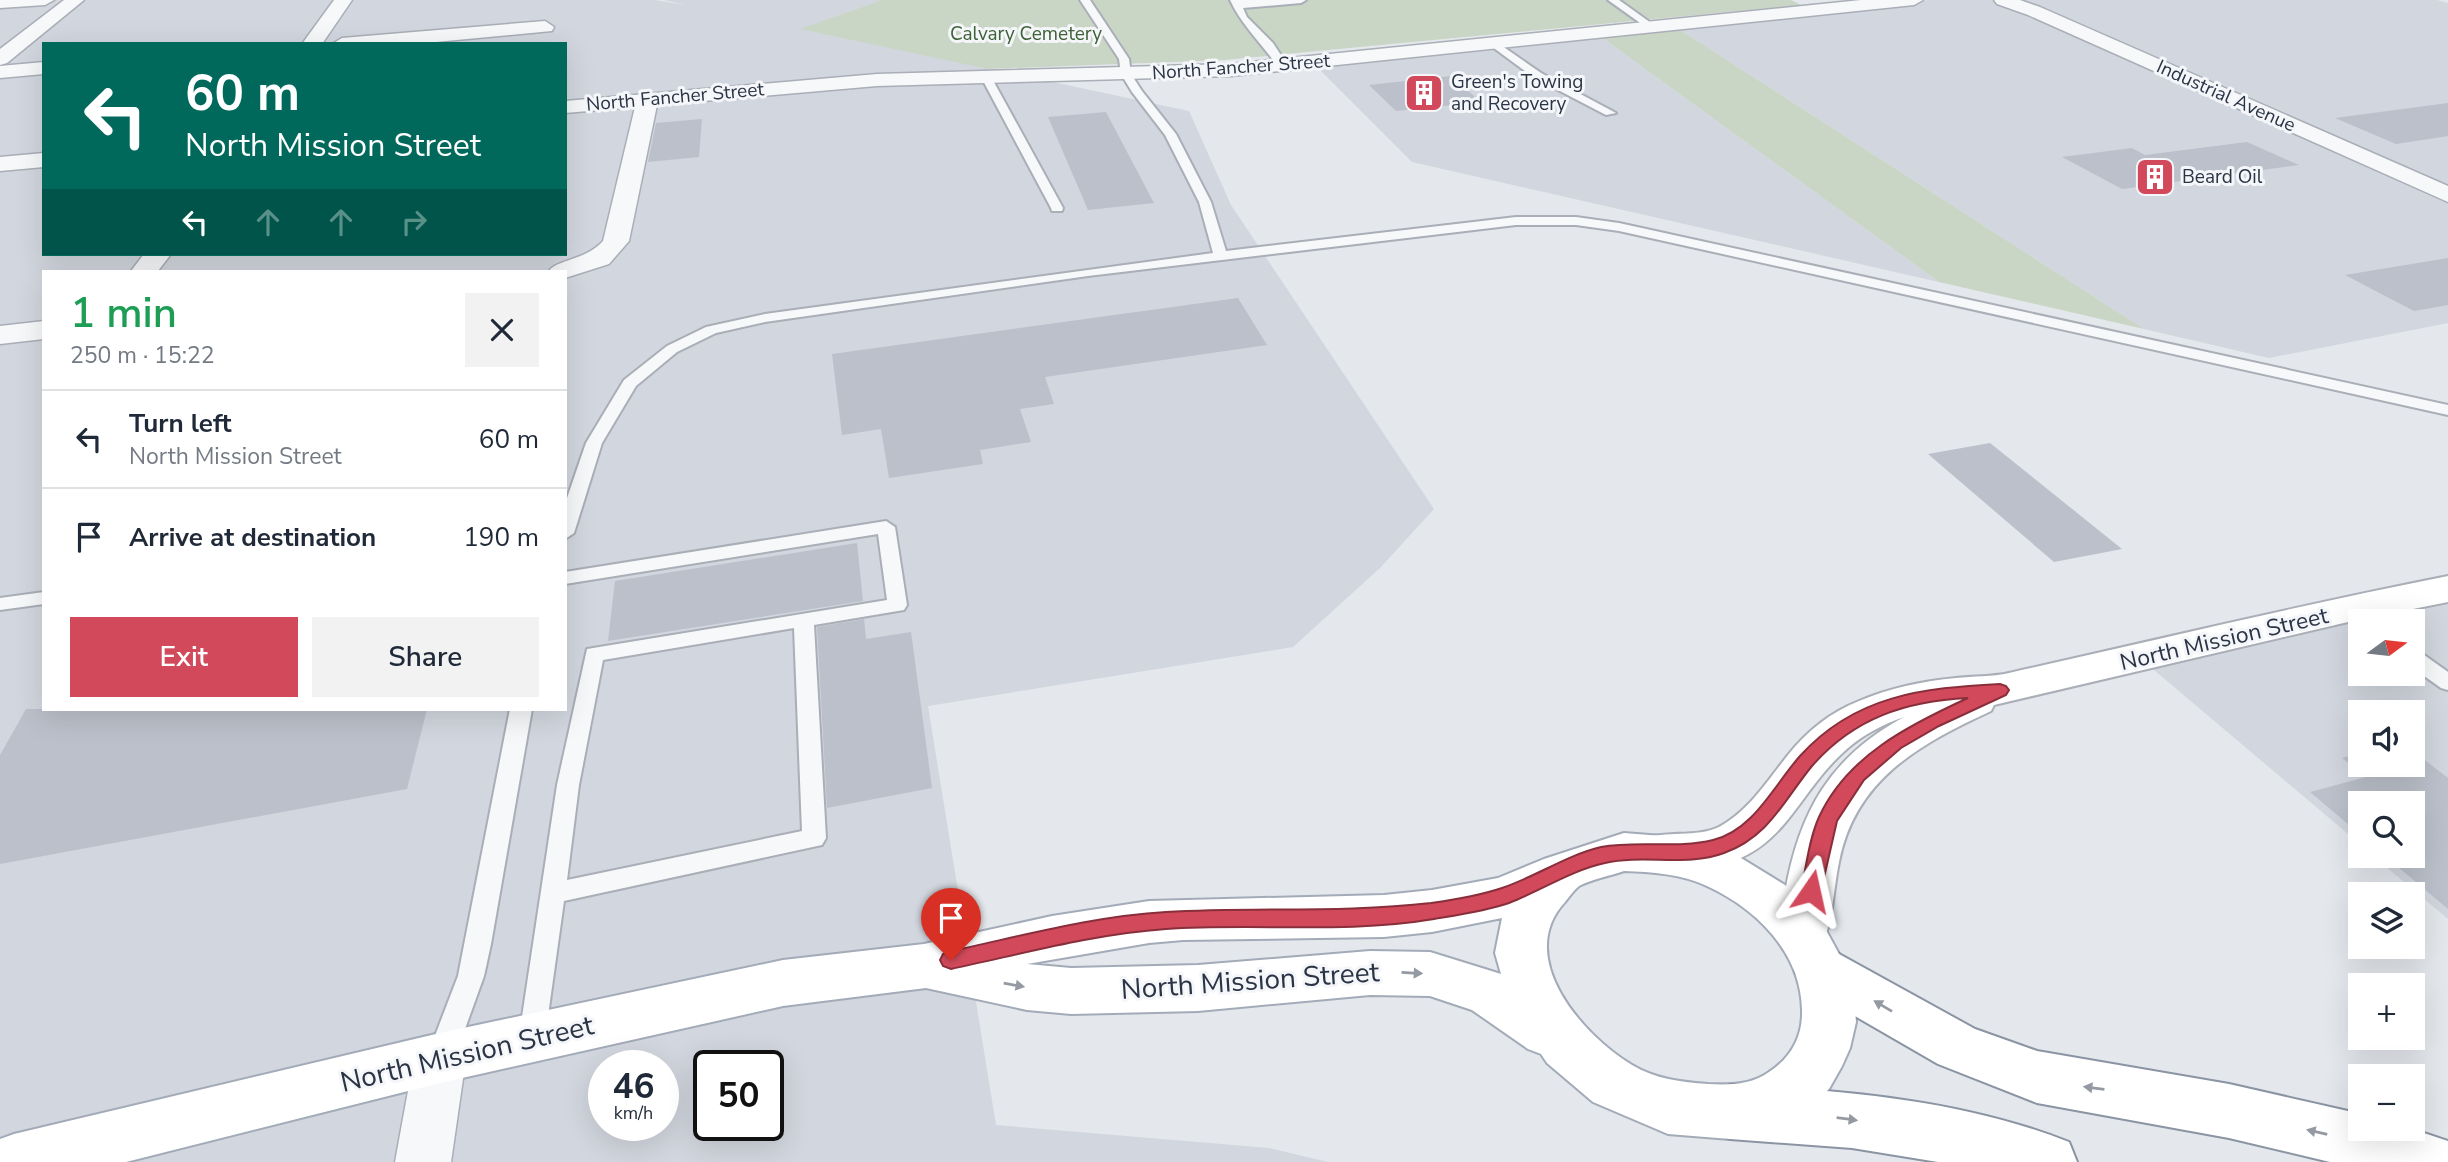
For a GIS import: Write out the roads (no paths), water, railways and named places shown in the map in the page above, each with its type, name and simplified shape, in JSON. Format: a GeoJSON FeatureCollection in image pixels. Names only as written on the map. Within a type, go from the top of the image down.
{"type":"FeatureCollection","features":[{"type":"Feature","properties":{"kind":"main road","name":"North Mission Street"},"geometry":{"type":"LineString","coordinates":[[2377,609],[2448,589]]}},
{"type":"Feature","properties":{"kind":"main road","name":"North Mission Street"},"geometry":{"type":"LineString","coordinates":[[14,1162],[440,1058],[783,983],[924,966],[1076,932],[1149,922],[1183,919],[1371,917],[1432,911],[1503,897],[1559,874],[1578,863],[1600,856],[1699,851],[1735,840],[1756,825],[1821,745],[1850,723],[1885,705],[1955,692],[2000,690],[2348,617]]}},
{"type":"Feature","properties":{"kind":"main road","name":"North Mission Street"},"geometry":{"type":"LineString","coordinates":[[1812,952],[1828,819],[1857,775],[1895,744],[1933,722],[2000,690]]}},
{"type":"Feature","properties":{"kind":"main road","name":"North Mission Street"},"geometry":{"type":"LineString","coordinates":[[1559,874],[1543,888],[1531,906],[1523,926],[1521,948],[1523,971],[1530,996],[1543,1020],[1561,1043],[1583,1064],[1639,1096],[1669,1106],[1699,1112],[1730,1112],[1758,1106],[1782,1096],[1802,1081],[1817,1063],[1826,1042],[1830,1018],[1829,995],[1812,952],[1774,905],[1728,874],[1689,859],[1649,852]]}},
{"type":"Feature","properties":{"kind":"main road"},"geometry":{"type":"LineString","coordinates":[[1812,952],[1957,1047],[2037,1077],[2229,1111],[2362,1142],[2430,1162]]}},
{"type":"Feature","properties":{"kind":"main road","name":"North Mission Street"},"geometry":{"type":"LineString","coordinates":[[924,966],[1027,987],[1071,991],[1238,985],[1370,973],[1430,974],[1488,992],[1561,1043]]}},
{"type":"Feature","properties":{"kind":"main road"},"geometry":{"type":"LineString","coordinates":[[1730,1112],[1825,1116],[1920,1129],[1991,1145],[2048,1162]]}},
{"type":"Feature","properties":{"kind":"street"},"geometry":{"type":"LineString","coordinates":[[0,3],[45,0]]}},
{"type":"Feature","properties":{"kind":"street"},"geometry":{"type":"LineString","coordinates":[[0,59],[75,0]]}},
{"type":"Feature","properties":{"kind":"street"},"geometry":{"type":"LineString","coordinates":[[313,42],[343,0]]}},
{"type":"Feature","properties":{"kind":"street","name":"North Fancher Street"},"geometry":{"type":"LineString","coordinates":[[567,107],[877,80],[985,75],[1126,74],[1283,66],[1914,0]]}},
{"type":"Feature","properties":{"kind":"street","name":"Industrial Avenue"},"geometry":{"type":"LineString","coordinates":[[2003,0],[2034,11],[2448,195]]}},
{"type":"Feature","properties":{"kind":"street"},"geometry":{"type":"LineString","coordinates":[[366,42],[545,27]]}},
{"type":"Feature","properties":{"kind":"street"},"geometry":{"type":"LineString","coordinates":[[0,72],[42,68]]}},
{"type":"Feature","properties":{"kind":"street"},"geometry":{"type":"LineString","coordinates":[[567,270],[590,265],[609,253],[616,241],[648,99]]}},
{"type":"Feature","properties":{"kind":"street"},"geometry":{"type":"LineString","coordinates":[[0,164],[42,160]]}},
{"type":"Feature","properties":{"kind":"street"},"geometry":{"type":"LineString","coordinates":[[145,270],[156,256]]}},
{"type":"Feature","properties":{"kind":"street"},"geometry":{"type":"LineString","coordinates":[[0,335],[42,330]]}},
{"type":"Feature","properties":{"kind":"street"},"geometry":{"type":"LineString","coordinates":[[423,1162],[440,1058]]}},
{"type":"Feature","properties":{"kind":"lane"},"geometry":{"type":"LineString","coordinates":[[1085,0],[1124,59],[1126,74],[1170,134],[1205,202],[1220,255]]}},
{"type":"Feature","properties":{"kind":"lane"},"geometry":{"type":"LineString","coordinates":[[1283,66],[1269,45],[1243,18],[1237,3],[1301,0]]}},
{"type":"Feature","properties":{"kind":"lane"},"geometry":{"type":"LineString","coordinates":[[1613,0],[1653,28]]}},
{"type":"Feature","properties":{"kind":"lane"},"geometry":{"type":"LineString","coordinates":[[1495,44],[1537,75],[1610,113]]}},
{"type":"Feature","properties":{"kind":"lane"},"geometry":{"type":"LineString","coordinates":[[985,75],[1057,208]]}},
{"type":"Feature","properties":{"kind":"lane"},"geometry":{"type":"LineString","coordinates":[[569,509],[594,443],[630,383],[672,349],[711,330],[765,318],[1220,255],[1516,220],[1576,221],[1619,227],[2448,410]]}},
{"type":"Feature","properties":{"kind":"lane"},"geometry":{"type":"LineString","coordinates":[[532,1038],[568,785],[594,654],[897,605],[886,527],[567,578]]}},
{"type":"Feature","properties":{"kind":"lane"},"geometry":{"type":"LineString","coordinates":[[0,604],[42,598]]}},
{"type":"Feature","properties":{"kind":"lane"},"geometry":{"type":"LineString","coordinates":[[554,893],[814,838],[804,620]]}},
{"type":"Feature","properties":{"kind":"lane"},"geometry":{"type":"LineString","coordinates":[[2426,667],[2448,683]]}},
{"type":"Feature","properties":{"kind":"lane"},"geometry":{"type":"LineString","coordinates":[[440,1058],[471,976],[476,955],[521,711]]}},
{"type":"Feature","properties":{"kind":"place","name":"Green's Towing and Recovery"},"geometry":{"type":"Point","coordinates":[1424,93]}},
{"type":"Feature","properties":{"kind":"place","name":"Beard Oil"},"geometry":{"type":"Point","coordinates":[2155,177]}},
{"type":"Feature","properties":{"kind":"park label","name":"Calvary Cemetery"},"geometry":{"type":"Point","coordinates":[1026,34]}}]}
